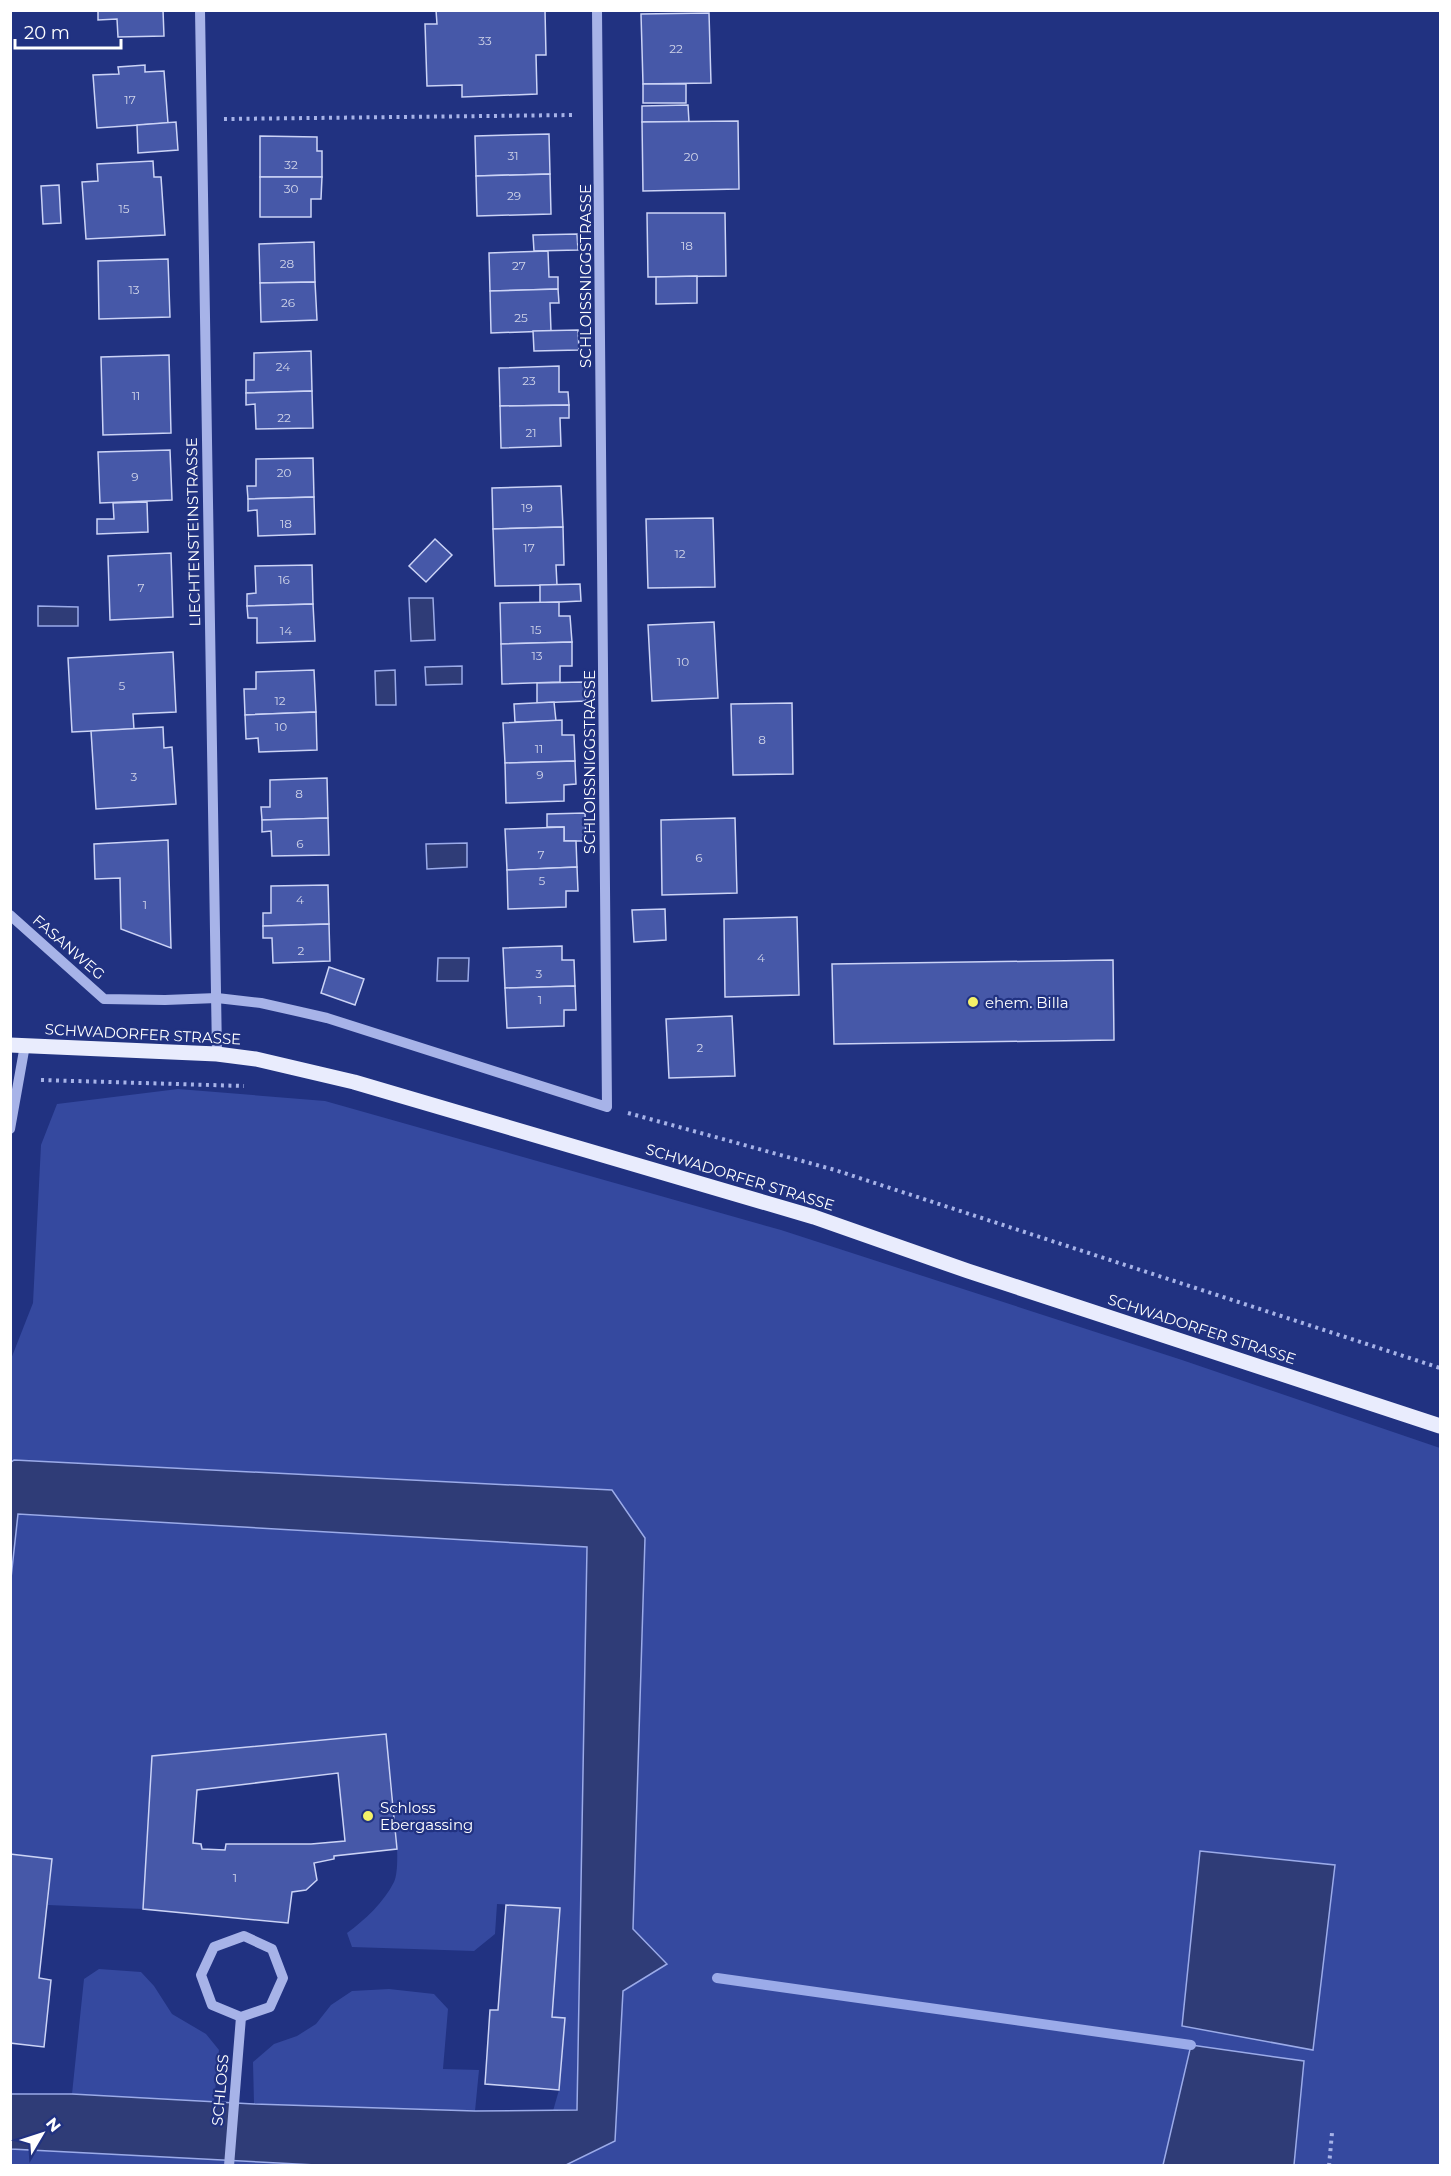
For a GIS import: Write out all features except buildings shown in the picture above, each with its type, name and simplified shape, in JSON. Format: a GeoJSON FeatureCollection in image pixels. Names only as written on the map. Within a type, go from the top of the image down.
{"type":"FeatureCollection","features":[{"type":"Feature","properties":{"kind":"main road","name":"SCHWADORFER STRASSE"},"geometry":{"type":"LineString","coordinates":[[18,1045],[217,1054],[256,1059],[354,1082],[802,1213],[968,1271],[1440,1426]]}},
{"type":"Feature","properties":{"kind":"street","name":"LIECHTENSTEINSTRASSE"},"geometry":{"type":"LineString","coordinates":[[200,10],[217,1054]]}},
{"type":"Feature","properties":{"kind":"street","name":"SCHLOISSNIGGSTRASSE"},"geometry":{"type":"LineString","coordinates":[[597,10],[607,1107]]}},
{"type":"Feature","properties":{"kind":"street","name":"FASANWEG"},"geometry":{"type":"LineString","coordinates":[[10,915],[104,999],[217,998]]}},
{"type":"Feature","properties":{"kind":"street"},"geometry":{"type":"LineString","coordinates":[[217,998],[261,1003],[327,1018],[607,1107]]}},
{"type":"Feature","properties":{"kind":"street"},"geometry":{"type":"LineString","coordinates":[[10,1129],[18,1045]]}},
{"type":"Feature","properties":{"kind":"street"},"geometry":{"type":"LineString","coordinates":[[244,1936],[272,1949],[283,1978],[270,2007],[241,2018],[212,2005],[201,1975],[214,1947],[244,1936]]}},
{"type":"Feature","properties":{"kind":"street","name":"SCHLOSS"},"geometry":{"type":"LineString","coordinates":[[229,2166],[241,2018]]}},
{"type":"Feature","properties":{"kind":"path"},"geometry":{"type":"LineString","coordinates":[[201,119],[598,114]]}},
{"type":"Feature","properties":{"kind":"path"},"geometry":{"type":"LineString","coordinates":[[607,1107],[835,1170],[1440,1368]]}},
{"type":"Feature","properties":{"kind":"path"},"geometry":{"type":"LineString","coordinates":[[1329,2166],[1332,2133]]}},
{"type":"Feature","properties":{"kind":"shaded area"},"geometry":{"type":"Polygon","coordinates":[[[409,598],[433,598],[435,640],[411,641],[409,598]]]}},
{"type":"Feature","properties":{"kind":"shaded area"},"geometry":{"type":"Polygon","coordinates":[[[38,606],[78,607],[78,626],[38,626],[38,606]]]}},
{"type":"Feature","properties":{"kind":"shaded area"},"geometry":{"type":"Polygon","coordinates":[[[462,666],[462,684],[426,685],[425,667],[462,666]]]}},
{"type":"Feature","properties":{"kind":"shaded area"},"geometry":{"type":"Polygon","coordinates":[[[395,670],[396,705],[376,705],[375,671],[395,670]]]}},
{"type":"Feature","properties":{"kind":"shaded area"},"geometry":{"type":"Polygon","coordinates":[[[467,843],[467,867],[427,869],[426,844],[467,843]]]}},
{"type":"Feature","properties":{"kind":"shaded area"},"geometry":{"type":"Polygon","coordinates":[[[438,958],[469,958],[468,981],[437,981],[438,958]]]}},
{"type":"Feature","properties":{"kind":"shaded area"},"geometry":{"type":"Polygon","coordinates":[[[178,1089],[325,1101],[781,1230],[1182,1360],[1440,1448],[1440,2165],[1294,2165],[1304,2061],[1191,2045],[1163,2165],[566,2165],[615,2141],[623,1991],[633,1929],[645,1538],[612,1491],[14,1460],[11,1463],[11,1359],[33,1303],[41,1145],[57,1104],[178,1089]]]}},
{"type":"Feature","properties":{"kind":"shaded area"},"geometry":{"type":"Polygon","coordinates":[[[14,1460],[612,1490],[645,1538],[633,1929],[667,1964],[623,1991],[615,2141],[566,2165],[316,2165],[11,2149],[11,2094],[72,2094],[254,2104],[475,2111],[577,2110],[587,1547],[18,1514],[11,1578],[10,1463],[14,1460]]]}},
{"type":"Feature","properties":{"kind":"shaded area"},"geometry":{"type":"Polygon","coordinates":[[[18,1514],[587,1547],[577,2110],[553,2111],[559,2090],[565,2019],[552,2017],[560,1908],[497,1904],[495,1934],[474,1951],[352,1947],[347,1933],[379,1903],[394,1882],[397,1871],[396,1833],[386,1734],[153,1756],[143,1909],[48,1905],[52,1859],[11,1854],[10,1578],[18,1514]]]}},
{"type":"Feature","properties":{"kind":"shaded area"},"geometry":{"type":"Polygon","coordinates":[[[1200,1851],[1335,1865],[1313,2050],[1182,2026],[1200,1851]]]}},
{"type":"Feature","properties":{"kind":"shaded area"},"geometry":{"type":"Polygon","coordinates":[[[99,1969],[141,1972],[154,1986],[172,2014],[206,2034],[219,2050],[214,2102],[72,2094],[84,1979],[99,1969]]]}},
{"type":"Feature","properties":{"kind":"shaded area"},"geometry":{"type":"Polygon","coordinates":[[[389,1989],[434,1994],[448,2009],[443,2069],[479,2070],[475,2111],[254,2104],[253,2062],[274,2044],[297,2036],[316,2024],[331,2005],[352,1991],[389,1989]]]}},
{"type":"Feature","properties":{"kind":"shaded area"},"geometry":{"type":"Polygon","coordinates":[[[1191,2045],[1304,2061],[1294,2165],[1163,2165],[1191,2045]]]}},
{"type":"Feature","properties":{"kind":"shaded area"},"geometry":{"type":"Polygon","coordinates":[[[11,2149],[316,2165],[11,2165],[11,2149]]]}},
{"type":"Feature","properties":{"kind":"waterway"},"geometry":{"type":"LineString","coordinates":[[717,1978],[1191,2045]]}},
{"type":"Feature","properties":{"kind":"place","name":"ehem. Billa"},"geometry":{"type":"Point","coordinates":[973,1002]}},
{"type":"Feature","properties":{"kind":"place","name":"Schloss Ebergassing"},"geometry":{"type":"Point","coordinates":[368,1816]}}]}
